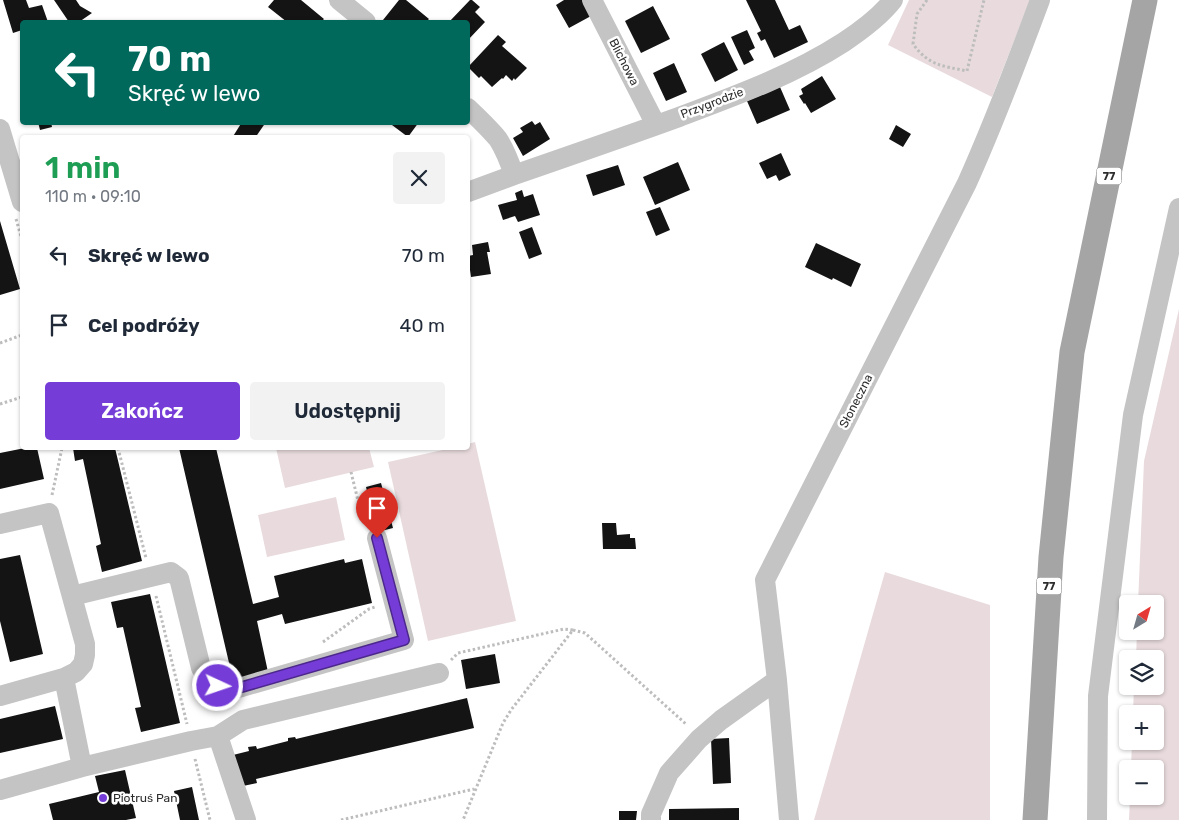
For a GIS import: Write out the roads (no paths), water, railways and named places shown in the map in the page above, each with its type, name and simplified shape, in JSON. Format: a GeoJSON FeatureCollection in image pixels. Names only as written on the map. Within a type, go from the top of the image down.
{"type":"FeatureCollection","features":[{"type":"Feature","properties":{"kind":"main road","name":"77"},"geometry":{"type":"LineString","coordinates":[[1035,820],[1051,557],[1072,352],[1144,0]]}},
{"type":"Feature","properties":{"kind":"street"},"geometry":{"type":"LineString","coordinates":[[339,0],[364,20]]}},
{"type":"Feature","properties":{"kind":"street","name":"Blichowa"},"geometry":{"type":"LineString","coordinates":[[592,0],[656,125]]}},
{"type":"Feature","properties":{"kind":"street","name":"Przygrodzie"},"geometry":{"type":"LineString","coordinates":[[470,191],[719,102],[782,76],[825,54],[866,28],[893,0]]}},
{"type":"Feature","properties":{"kind":"street","name":"Słoneczna"},"geometry":{"type":"LineString","coordinates":[[789,820],[777,680],[765,580],[967,183],[1009,84],[1040,0]]}},
{"type":"Feature","properties":{"kind":"street"},"geometry":{"type":"LineString","coordinates":[[470,110],[498,140],[507,155],[514,175]]}},
{"type":"Feature","properties":{"kind":"street"},"geometry":{"type":"LineString","coordinates":[[0,129],[20,195]]}},
{"type":"Feature","properties":{"kind":"street"},"geometry":{"type":"LineString","coordinates":[[1097,820],[1098,696],[1133,415],[1179,208]]}},
{"type":"Feature","properties":{"kind":"street"},"geometry":{"type":"LineString","coordinates":[[0,524],[49,513],[85,644],[86,655],[83,664],[76,672],[64,678],[0,696]]}},
{"type":"Feature","properties":{"kind":"street"},"geometry":{"type":"LineString","coordinates":[[72,596],[171,572],[179,578],[201,668],[208,679],[218,686],[230,690],[404,640],[378,542]]}},
{"type":"Feature","properties":{"kind":"street"},"geometry":{"type":"LineString","coordinates":[[0,790],[82,767],[218,736],[243,720],[439,673]]}},
{"type":"Feature","properties":{"kind":"street"},"geometry":{"type":"LineString","coordinates":[[64,678],[82,767]]}},
{"type":"Feature","properties":{"kind":"street"},"geometry":{"type":"LineString","coordinates":[[651,820],[651,814],[669,773],[700,739],[721,720],[777,680]]}},
{"type":"Feature","properties":{"kind":"street"},"geometry":{"type":"LineString","coordinates":[[218,736],[246,820]]}},
{"type":"Feature","properties":{"kind":"place","name":"Piotruś Pan"},"geometry":{"type":"Point","coordinates":[103,798]}}]}
